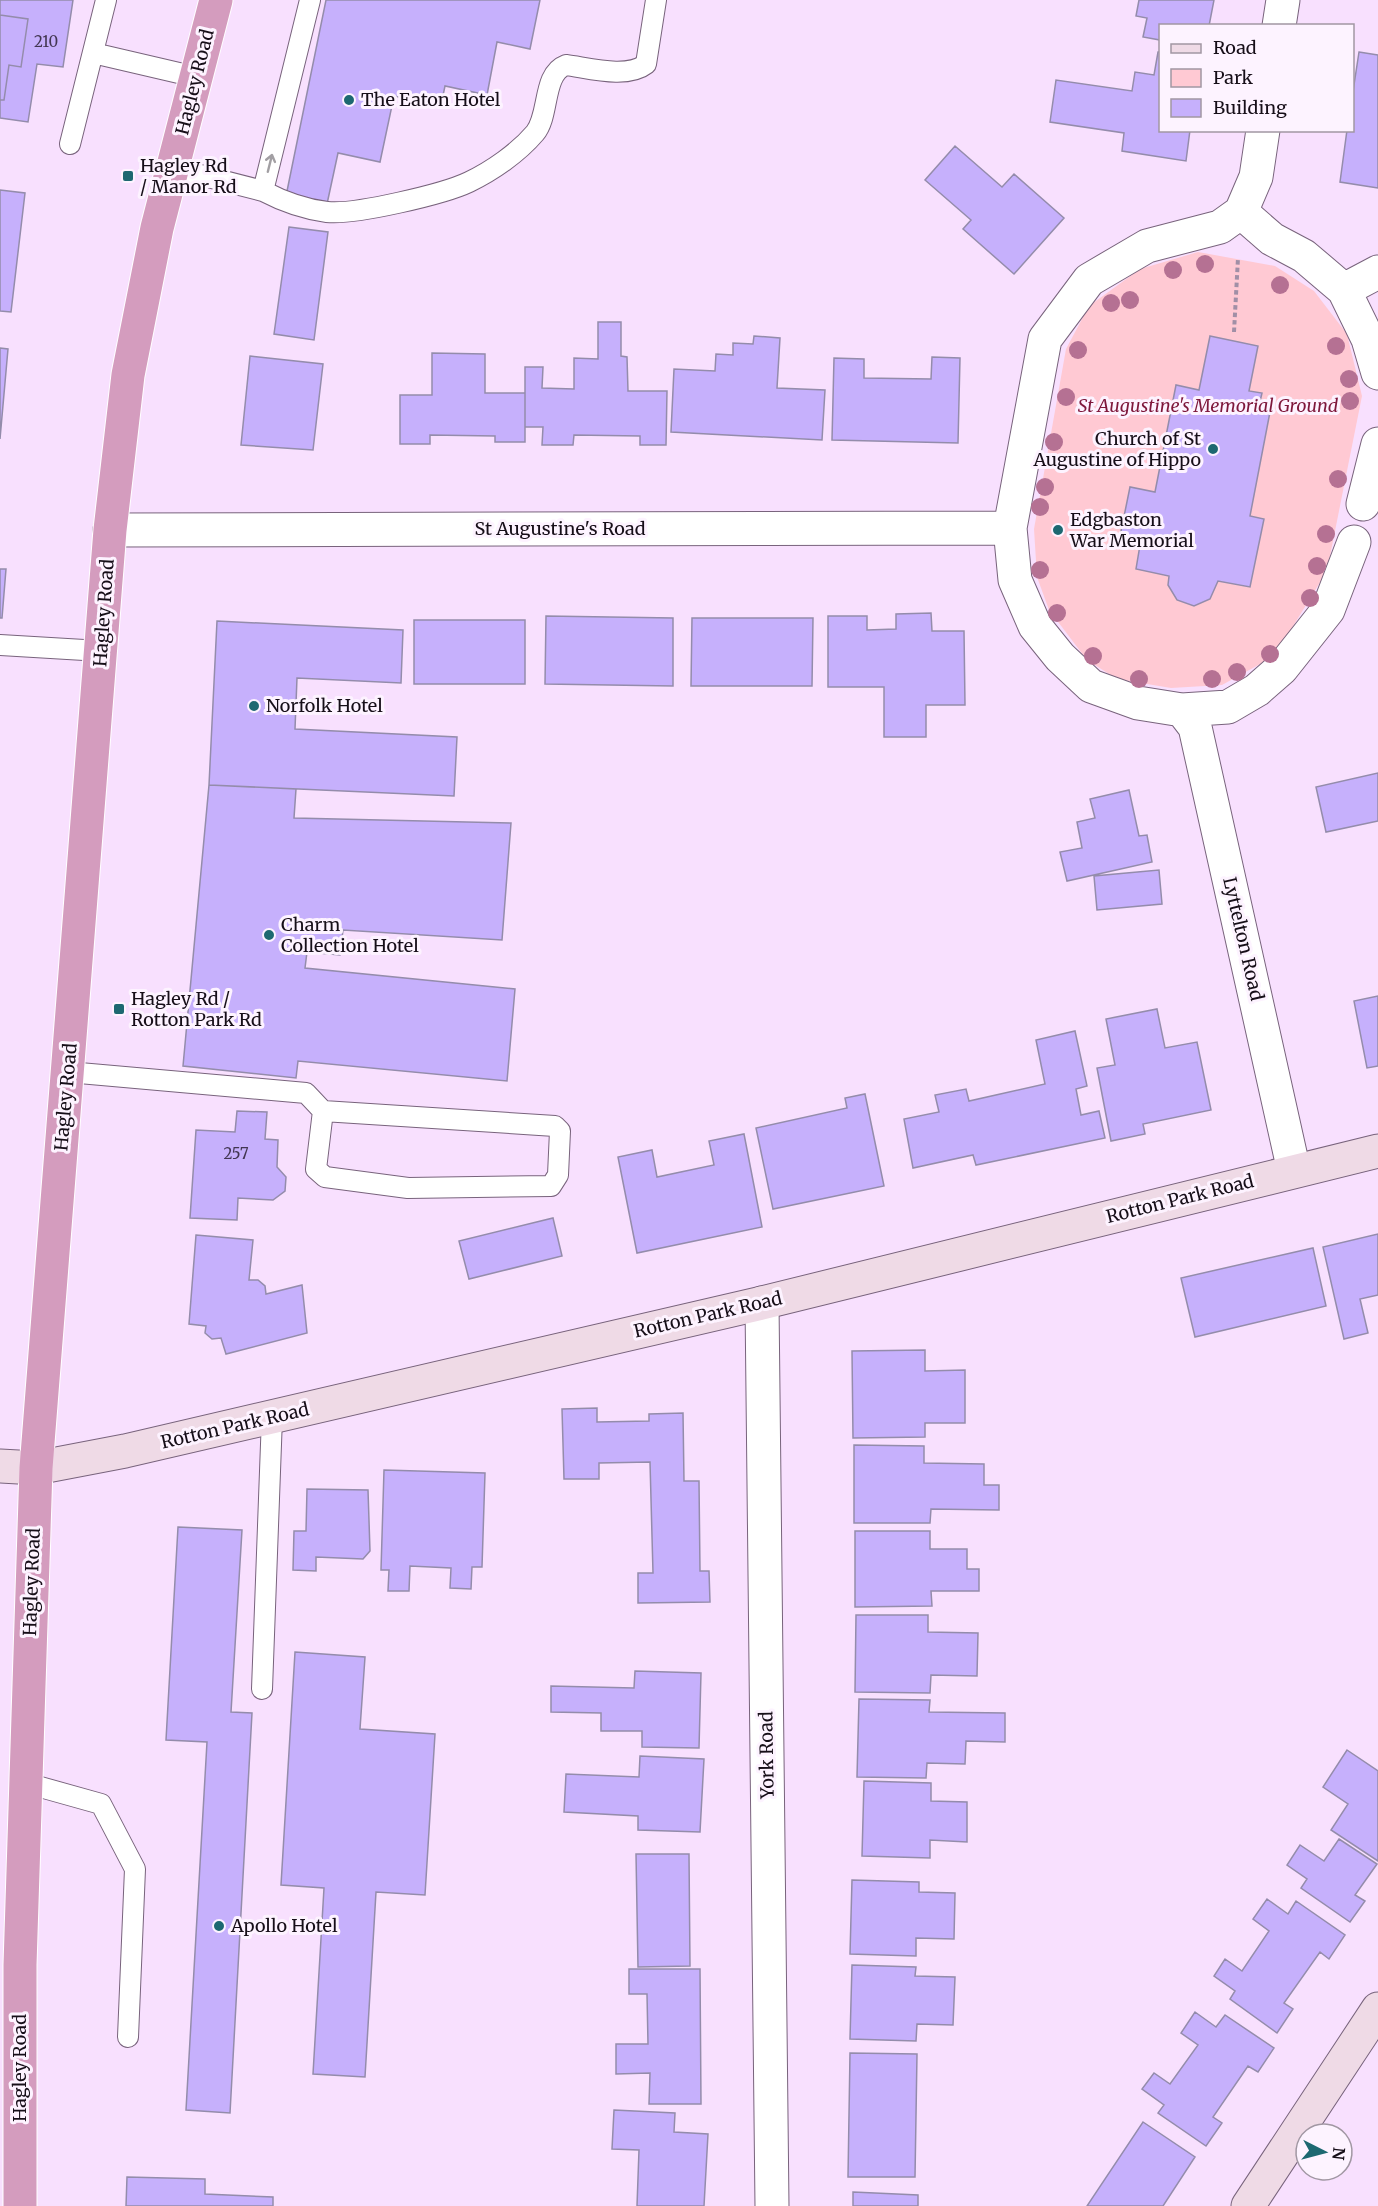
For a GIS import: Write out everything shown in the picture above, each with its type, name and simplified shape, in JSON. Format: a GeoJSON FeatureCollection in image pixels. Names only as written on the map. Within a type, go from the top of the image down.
{"type":"FeatureCollection","features":[{"type":"Feature","properties":{"kind":"highway","name":"Hagley Road"},"geometry":{"type":"LineString","coordinates":[[20,2206],[10,2127],[10,2040],[26,1783],[36,1468],[110,530],[128,375],[157,228],[216,0]]}},
{"type":"Feature","properties":{"kind":"main road","name":"Rotton Park Road"},"geometry":{"type":"LineString","coordinates":[[0,1467],[36,1468],[125,1451],[762,1303],[1378,1151]]}},
{"type":"Feature","properties":{"kind":"main road"},"geometry":{"type":"LineString","coordinates":[[1248,2206],[1378,2009]]}},
{"type":"Feature","properties":{"kind":"street"},"geometry":{"type":"LineString","coordinates":[[1279,24],[1283,0]]}},
{"type":"Feature","properties":{"kind":"street"},"geometry":{"type":"LineString","coordinates":[[1263,132],[1256,177],[1241,212],[1221,227],[1147,246],[1089,280],[1045,339],[1010,528],[1015,580],[1035,626],[1060,657],[1091,686],[1138,703],[1182,710],[1228,706],[1257,690],[1282,668],[1328,610],[1354,542]]}},
{"type":"Feature","properties":{"kind":"street"},"geometry":{"type":"LineString","coordinates":[[1241,212],[1272,239],[1304,256],[1344,290],[1368,339],[1378,373]]}},
{"type":"Feature","properties":{"kind":"street"},"geometry":{"type":"LineString","coordinates":[[1344,290],[1378,272]]}},
{"type":"Feature","properties":{"kind":"street"},"geometry":{"type":"LineString","coordinates":[[1363,504],[1378,444]]}},
{"type":"Feature","properties":{"kind":"street","name":"St Augustine's Road"},"geometry":{"type":"LineString","coordinates":[[110,530],[1010,528]]}},
{"type":"Feature","properties":{"kind":"street","name":"Lyttelton Road"},"geometry":{"type":"LineString","coordinates":[[1182,710],[1195,728],[1294,1171]]}},
{"type":"Feature","properties":{"kind":"street","name":"York Road"},"geometry":{"type":"LineString","coordinates":[[762,1303],[772,2206]]}},
{"type":"Feature","properties":{"kind":"lane"},"geometry":{"type":"LineString","coordinates":[[70,144],[106,0]]}},
{"type":"Feature","properties":{"kind":"lane"},"geometry":{"type":"LineString","coordinates":[[263,191],[310,0]]}},
{"type":"Feature","properties":{"kind":"lane"},"geometry":{"type":"LineString","coordinates":[[173,168],[263,191],[291,205],[328,212],[345,212],[396,202],[468,183],[497,166],[535,133],[542,121],[553,75],[558,68],[566,66],[627,72],[639,70],[646,64],[656,0]]}},
{"type":"Feature","properties":{"kind":"lane"},"geometry":{"type":"LineString","coordinates":[[93,53],[196,77]]}},
{"type":"Feature","properties":{"kind":"lane"},"geometry":{"type":"LineString","coordinates":[[0,645],[101,651]]}},
{"type":"Feature","properties":{"kind":"lane"},"geometry":{"type":"LineString","coordinates":[[68,1072],[306,1093],[322,1111],[555,1126],[560,1131],[558,1175],[551,1186],[408,1188],[325,1177],[320,1175],[316,1169],[322,1111]]}},
{"type":"Feature","properties":{"kind":"lane"},"geometry":{"type":"LineString","coordinates":[[262,1689],[272,1417]]}},
{"type":"Feature","properties":{"kind":"lane"},"geometry":{"type":"LineString","coordinates":[[26,1783],[101,1804],[135,1869],[128,2037]]}},
{"type":"Feature","properties":{"kind":"path"},"geometry":{"type":"LineString","coordinates":[[1234,332],[1241,212]]}},
{"type":"Feature","properties":{"kind":"green space","name":"St Augustine's Memorial Ground"},"geometry":{"type":"Polygon","coordinates":[[[1198,252],[1275,266],[1314,291],[1347,334],[1362,396],[1327,571],[1287,636],[1273,657],[1222,685],[1171,688],[1117,679],[1087,660],[1049,610],[1037,577],[1034,529],[1066,349],[1089,306],[1140,269],[1198,252]]]}},
{"type":"Feature","properties":{"kind":"building"},"geometry":{"type":"Polygon","coordinates":[[[0,0],[73,0],[63,67],[37,64],[28,122],[0,118],[0,100],[4,100],[9,65],[21,67],[28,19],[0,15],[0,0]]]}},
{"type":"Feature","properties":{"kind":"building","name":"The Eaton Hotel"},"geometry":{"type":"Polygon","coordinates":[[[326,0],[540,0],[530,49],[497,42],[487,95],[445,86],[441,105],[394,96],[380,162],[338,153],[327,204],[286,196],[326,0]]]}},
{"type":"Feature","properties":{"kind":"building"},"geometry":{"type":"Polygon","coordinates":[[[1139,0],[1214,0],[1209,24],[1159,24],[1159,40],[1143,37],[1147,18],[1136,16],[1139,0]]]}},
{"type":"Feature","properties":{"kind":"building"},"geometry":{"type":"Polygon","coordinates":[[[0,15],[28,19],[21,67],[9,65],[4,100],[0,100],[0,15]]]}},
{"type":"Feature","properties":{"kind":"building"},"geometry":{"type":"Polygon","coordinates":[[[1159,52],[1159,132],[1190,132],[1186,161],[1122,151],[1124,133],[1050,122],[1056,80],[1132,91],[1135,72],[1154,75],[1159,52]]]}},
{"type":"Feature","properties":{"kind":"building"},"geometry":{"type":"Polygon","coordinates":[[[1359,52],[1378,55],[1378,188],[1340,182],[1347,132],[1354,132],[1354,85],[1359,52]]]}},
{"type":"Feature","properties":{"kind":"building"},"geometry":{"type":"Polygon","coordinates":[[[955,146],[1002,187],[1014,174],[1064,218],[1014,274],[963,229],[971,220],[925,180],[955,146]]]}},
{"type":"Feature","properties":{"kind":"building"},"geometry":{"type":"Polygon","coordinates":[[[0,190],[25,193],[11,312],[0,311],[0,190]]]}},
{"type":"Feature","properties":{"kind":"building"},"geometry":{"type":"Polygon","coordinates":[[[289,227],[328,232],[314,340],[274,334],[289,227]]]}},
{"type":"Feature","properties":{"kind":"building"},"geometry":{"type":"Polygon","coordinates":[[[598,322],[621,322],[621,356],[627,357],[628,391],[667,391],[666,445],[640,445],[640,436],[574,435],[573,445],[542,445],[543,427],[525,427],[525,367],[543,367],[542,388],[574,389],[574,358],[598,359],[598,322]]]}},
{"type":"Feature","properties":{"kind":"building"},"geometry":{"type":"Polygon","coordinates":[[[754,336],[780,338],[777,388],[825,390],[822,440],[671,432],[674,369],[715,371],[716,354],[733,355],[733,343],[753,344],[754,336]]]}},
{"type":"Feature","properties":{"kind":"building","name":"Church of St Augustine of Hippo"},"geometry":{"type":"Polygon","coordinates":[[[1210,336],[1258,346],[1249,391],[1262,393],[1258,410],[1270,412],[1250,516],[1264,519],[1250,587],[1218,581],[1210,599],[1194,606],[1177,600],[1168,585],[1169,576],[1136,569],[1140,545],[1119,541],[1130,487],[1155,492],[1176,385],[1199,390],[1210,336]]]}},
{"type":"Feature","properties":{"kind":"building"},"geometry":{"type":"Polygon","coordinates":[[[0,348],[8,349],[0,439],[0,348]]]}},
{"type":"Feature","properties":{"kind":"building"},"geometry":{"type":"Polygon","coordinates":[[[432,353],[485,354],[485,393],[525,393],[525,442],[495,442],[495,436],[430,435],[430,444],[400,444],[400,395],[432,395],[432,353]]]}},
{"type":"Feature","properties":{"kind":"building"},"geometry":{"type":"Polygon","coordinates":[[[250,356],[323,364],[313,450],[241,445],[250,356]]]}},
{"type":"Feature","properties":{"kind":"building"},"geometry":{"type":"Polygon","coordinates":[[[932,357],[960,358],[958,443],[832,440],[834,358],[864,359],[864,378],[931,379],[932,357]]]}},
{"type":"Feature","properties":{"kind":"building"},"geometry":{"type":"Polygon","coordinates":[[[0,569],[6,569],[2,618],[0,618],[0,569]]]}},
{"type":"Feature","properties":{"kind":"building"},"geometry":{"type":"Polygon","coordinates":[[[931,613],[932,631],[964,631],[965,705],[926,705],[926,737],[884,737],[884,687],[828,687],[828,616],[867,616],[867,630],[896,629],[896,614],[931,613]]]}},
{"type":"Feature","properties":{"kind":"building"},"geometry":{"type":"Polygon","coordinates":[[[546,616],[673,618],[673,686],[545,684],[546,616]]]}},
{"type":"Feature","properties":{"kind":"building"},"geometry":{"type":"Polygon","coordinates":[[[692,618],[813,618],[812,686],[691,686],[692,618]]]}},
{"type":"Feature","properties":{"kind":"building"},"geometry":{"type":"Polygon","coordinates":[[[414,620],[525,620],[525,684],[414,684],[414,620]]]}},
{"type":"Feature","properties":{"kind":"building","name":"Norfolk Hotel"},"geometry":{"type":"Polygon","coordinates":[[[217,621],[403,630],[401,683],[297,678],[295,729],[457,737],[454,796],[209,785],[217,621]]]}},
{"type":"Feature","properties":{"kind":"building"},"geometry":{"type":"Polygon","coordinates":[[[1378,773],[1378,821],[1326,832],[1316,787],[1378,773]]]}},
{"type":"Feature","properties":{"kind":"building","name":"Charm Collection Hotel"},"geometry":{"type":"Polygon","coordinates":[[[209,785],[296,789],[294,818],[511,823],[502,940],[343,930],[340,955],[307,952],[305,968],[515,989],[507,1081],[298,1061],[296,1078],[183,1066],[209,785]]]}},
{"type":"Feature","properties":{"kind":"building"},"geometry":{"type":"Polygon","coordinates":[[[1129,790],[1139,836],[1147,835],[1152,862],[1067,881],[1060,852],[1082,848],[1077,822],[1095,818],[1090,799],[1129,790]]]}},
{"type":"Feature","properties":{"kind":"building"},"geometry":{"type":"Polygon","coordinates":[[[1159,870],[1162,904],[1097,910],[1094,876],[1159,870]]]}},
{"type":"Feature","properties":{"kind":"building"},"geometry":{"type":"Polygon","coordinates":[[[1378,996],[1378,1066],[1367,1068],[1354,1001],[1378,996]]]}},
{"type":"Feature","properties":{"kind":"building"},"geometry":{"type":"Polygon","coordinates":[[[1157,1009],[1165,1048],[1197,1042],[1211,1110],[1143,1124],[1145,1134],[1111,1141],[1097,1068],[1115,1065],[1106,1019],[1157,1009]]]}},
{"type":"Feature","properties":{"kind":"building"},"geometry":{"type":"Polygon","coordinates":[[[1075,1031],[1087,1086],[1076,1089],[1081,1115],[1099,1111],[1105,1138],[976,1165],[973,1155],[913,1168],[904,1119],[939,1112],[935,1095],[966,1089],[969,1101],[1045,1084],[1036,1040],[1075,1031]]]}},
{"type":"Feature","properties":{"kind":"building"},"geometry":{"type":"Polygon","coordinates":[[[865,1094],[884,1186],[773,1209],[756,1128],[847,1108],[845,1098],[865,1094]]]}},
{"type":"Feature","properties":{"kind":"building"},"geometry":{"type":"Polygon","coordinates":[[[237,1111],[267,1112],[265,1139],[278,1140],[277,1167],[286,1177],[285,1191],[273,1200],[238,1198],[237,1220],[190,1218],[196,1130],[235,1132],[237,1111]]]}},
{"type":"Feature","properties":{"kind":"building"},"geometry":{"type":"Polygon","coordinates":[[[744,1134],[762,1227],[637,1253],[618,1157],[652,1150],[657,1177],[714,1165],[709,1141],[744,1134]]]}},
{"type":"Feature","properties":{"kind":"building"},"geometry":{"type":"Polygon","coordinates":[[[553,1218],[562,1256],[469,1279],[459,1241],[553,1218]]]}},
{"type":"Feature","properties":{"kind":"building"},"geometry":{"type":"Polygon","coordinates":[[[1378,1234],[1378,1295],[1360,1299],[1368,1333],[1344,1339],[1323,1247],[1378,1234]]]}},
{"type":"Feature","properties":{"kind":"building"},"geometry":{"type":"Polygon","coordinates":[[[196,1235],[253,1240],[249,1280],[258,1280],[265,1286],[266,1294],[302,1285],[307,1333],[226,1354],[221,1338],[212,1339],[205,1333],[206,1326],[189,1324],[196,1235]]]}},
{"type":"Feature","properties":{"kind":"building"},"geometry":{"type":"Polygon","coordinates":[[[1313,1248],[1326,1306],[1195,1337],[1181,1278],[1313,1248]]]}},
{"type":"Feature","properties":{"kind":"building"},"geometry":{"type":"Polygon","coordinates":[[[925,1350],[925,1371],[965,1370],[965,1423],[925,1423],[925,1437],[853,1438],[852,1351],[925,1350]]]}},
{"type":"Feature","properties":{"kind":"building"},"geometry":{"type":"Polygon","coordinates":[[[597,1408],[597,1422],[649,1421],[649,1414],[683,1413],[684,1481],[699,1481],[700,1571],[709,1571],[710,1602],[638,1603],[638,1573],[653,1573],[650,1462],[599,1463],[599,1479],[564,1479],[562,1409],[597,1408]]]}},
{"type":"Feature","properties":{"kind":"building"},"geometry":{"type":"Polygon","coordinates":[[[854,1445],[924,1446],[924,1463],[984,1464],[984,1485],[999,1485],[999,1510],[931,1509],[930,1523],[854,1523],[854,1445]]]}},
{"type":"Feature","properties":{"kind":"building"},"geometry":{"type":"Polygon","coordinates":[[[384,1470],[485,1473],[482,1567],[472,1567],[471,1589],[450,1588],[451,1568],[410,1566],[409,1591],[388,1591],[389,1570],[381,1570],[384,1470]]]}},
{"type":"Feature","properties":{"kind":"building"},"geometry":{"type":"Polygon","coordinates":[[[307,1489],[368,1490],[370,1551],[363,1559],[316,1557],[316,1571],[293,1570],[294,1531],[306,1531],[307,1489]]]}},
{"type":"Feature","properties":{"kind":"building","name":"Apollo Hotel"},"geometry":{"type":"Polygon","coordinates":[[[178,1527],[242,1530],[231,1712],[252,1713],[230,2113],[186,2110],[207,1742],[166,1740],[178,1527]]]}},
{"type":"Feature","properties":{"kind":"building"},"geometry":{"type":"Polygon","coordinates":[[[855,1531],[930,1531],[930,1549],[967,1549],[967,1569],[979,1569],[979,1591],[931,1591],[932,1606],[855,1607],[855,1531]]]}},
{"type":"Feature","properties":{"kind":"building"},"geometry":{"type":"Polygon","coordinates":[[[856,1615],[928,1615],[928,1632],[978,1633],[977,1676],[931,1675],[930,1693],[855,1692],[856,1615]]]}},
{"type":"Feature","properties":{"kind":"building"},"geometry":{"type":"Polygon","coordinates":[[[295,1652],[365,1657],[360,1729],[435,1734],[425,1895],[376,1892],[365,2077],[313,2074],[324,1888],[281,1885],[295,1652]]]}},
{"type":"Feature","properties":{"kind":"building"},"geometry":{"type":"Polygon","coordinates":[[[635,1671],[701,1673],[699,1748],[642,1747],[642,1731],[601,1731],[601,1713],[551,1712],[551,1686],[634,1688],[635,1671]]]}},
{"type":"Feature","properties":{"kind":"building"},"geometry":{"type":"Polygon","coordinates":[[[859,1699],[930,1700],[929,1712],[1005,1713],[1005,1742],[966,1741],[965,1764],[927,1763],[926,1778],[857,1777],[859,1699]]]}},
{"type":"Feature","properties":{"kind":"building"},"geometry":{"type":"Polygon","coordinates":[[[1347,1750],[1378,1771],[1378,1861],[1331,1830],[1348,1804],[1323,1787],[1347,1750]]]}},
{"type":"Feature","properties":{"kind":"building"},"geometry":{"type":"Polygon","coordinates":[[[640,1756],[704,1759],[700,1832],[638,1830],[638,1816],[564,1812],[566,1774],[639,1777],[640,1756]]]}},
{"type":"Feature","properties":{"kind":"building"},"geometry":{"type":"Polygon","coordinates":[[[864,1781],[931,1783],[931,1801],[967,1802],[967,1842],[930,1840],[930,1858],[862,1856],[864,1781]]]}},
{"type":"Feature","properties":{"kind":"building"},"geometry":{"type":"Polygon","coordinates":[[[1339,1839],[1377,1864],[1355,1895],[1365,1901],[1350,1922],[1301,1888],[1307,1879],[1287,1865],[1300,1845],[1324,1861],[1339,1839]]]}},
{"type":"Feature","properties":{"kind":"building"},"geometry":{"type":"Polygon","coordinates":[[[636,1854],[689,1854],[690,1966],[638,1967],[636,1854]]]}},
{"type":"Feature","properties":{"kind":"building"},"geometry":{"type":"Polygon","coordinates":[[[852,1880],[919,1882],[919,1892],[955,1893],[954,1939],[916,1938],[916,1956],[850,1954],[852,1880]]]}},
{"type":"Feature","properties":{"kind":"building"},"geometry":{"type":"Polygon","coordinates":[[[1267,1899],[1288,1914],[1296,1901],[1345,1935],[1329,1959],[1320,1952],[1284,2003],[1293,2009],[1277,2033],[1230,1999],[1235,1991],[1214,1976],[1225,1959],[1242,1971],[1269,1931],[1253,1919],[1267,1899]]]}},
{"type":"Feature","properties":{"kind":"building"},"geometry":{"type":"Polygon","coordinates":[[[852,1965],[916,1967],[915,1976],[955,1977],[953,2025],[917,2024],[916,2041],[850,2039],[852,1965]]]}},
{"type":"Feature","properties":{"kind":"building"},"geometry":{"type":"Polygon","coordinates":[[[629,1969],[700,1969],[701,2104],[649,2104],[650,2073],[616,2074],[616,2044],[648,2044],[647,1994],[629,1994],[629,1969]]]}},
{"type":"Feature","properties":{"kind":"building"},"geometry":{"type":"Polygon","coordinates":[[[1195,2012],[1216,2027],[1225,2015],[1274,2048],[1258,2072],[1248,2066],[1213,2117],[1222,2123],[1206,2146],[1158,2113],[1164,2105],[1142,2089],[1154,2073],[1170,2084],[1198,2045],[1181,2033],[1195,2012]]]}},
{"type":"Feature","properties":{"kind":"building"},"geometry":{"type":"Polygon","coordinates":[[[850,2053],[917,2054],[915,2177],[848,2177],[850,2053]]]}},
{"type":"Feature","properties":{"kind":"building"},"geometry":{"type":"Polygon","coordinates":[[[614,2110],[675,2113],[674,2132],[708,2134],[704,2206],[637,2206],[639,2150],[612,2149],[614,2110]]]}},
{"type":"Feature","properties":{"kind":"building"},"geometry":{"type":"Polygon","coordinates":[[[1143,2122],[1195,2157],[1163,2206],[1087,2206],[1143,2122]]]}},
{"type":"Feature","properties":{"kind":"building"},"geometry":{"type":"Polygon","coordinates":[[[127,2177],[205,2179],[205,2194],[273,2197],[273,2206],[126,2206],[127,2177]]]}},
{"type":"Feature","properties":{"kind":"building"},"geometry":{"type":"Polygon","coordinates":[[[853,2192],[918,2195],[918,2206],[853,2206],[853,2192]]]}},
{"type":"Feature","properties":{"kind":"place","name":"The Eaton Hotel"},"geometry":{"type":"Point","coordinates":[349,100]}},
{"type":"Feature","properties":{"kind":"place","name":"Hagley Rd / Manor Rd"},"geometry":{"type":"Point","coordinates":[128,176]}},
{"type":"Feature","properties":{"kind":"place","name":"Church of St Augustine of Hippo"},"geometry":{"type":"Point","coordinates":[1213,449]}},
{"type":"Feature","properties":{"kind":"place","name":"Edgbaston War Memorial"},"geometry":{"type":"Point","coordinates":[1058,530]}},
{"type":"Feature","properties":{"kind":"place","name":"Norfolk Hotel"},"geometry":{"type":"Point","coordinates":[254,706]}},
{"type":"Feature","properties":{"kind":"place","name":"Charm Collection Hotel"},"geometry":{"type":"Point","coordinates":[269,935]}},
{"type":"Feature","properties":{"kind":"place","name":"Hagley Rd / Rotton Park Rd"},"geometry":{"type":"Point","coordinates":[119,1009]}},
{"type":"Feature","properties":{"kind":"place","name":"Apollo Hotel"},"geometry":{"type":"Point","coordinates":[219,1926]}}]}
